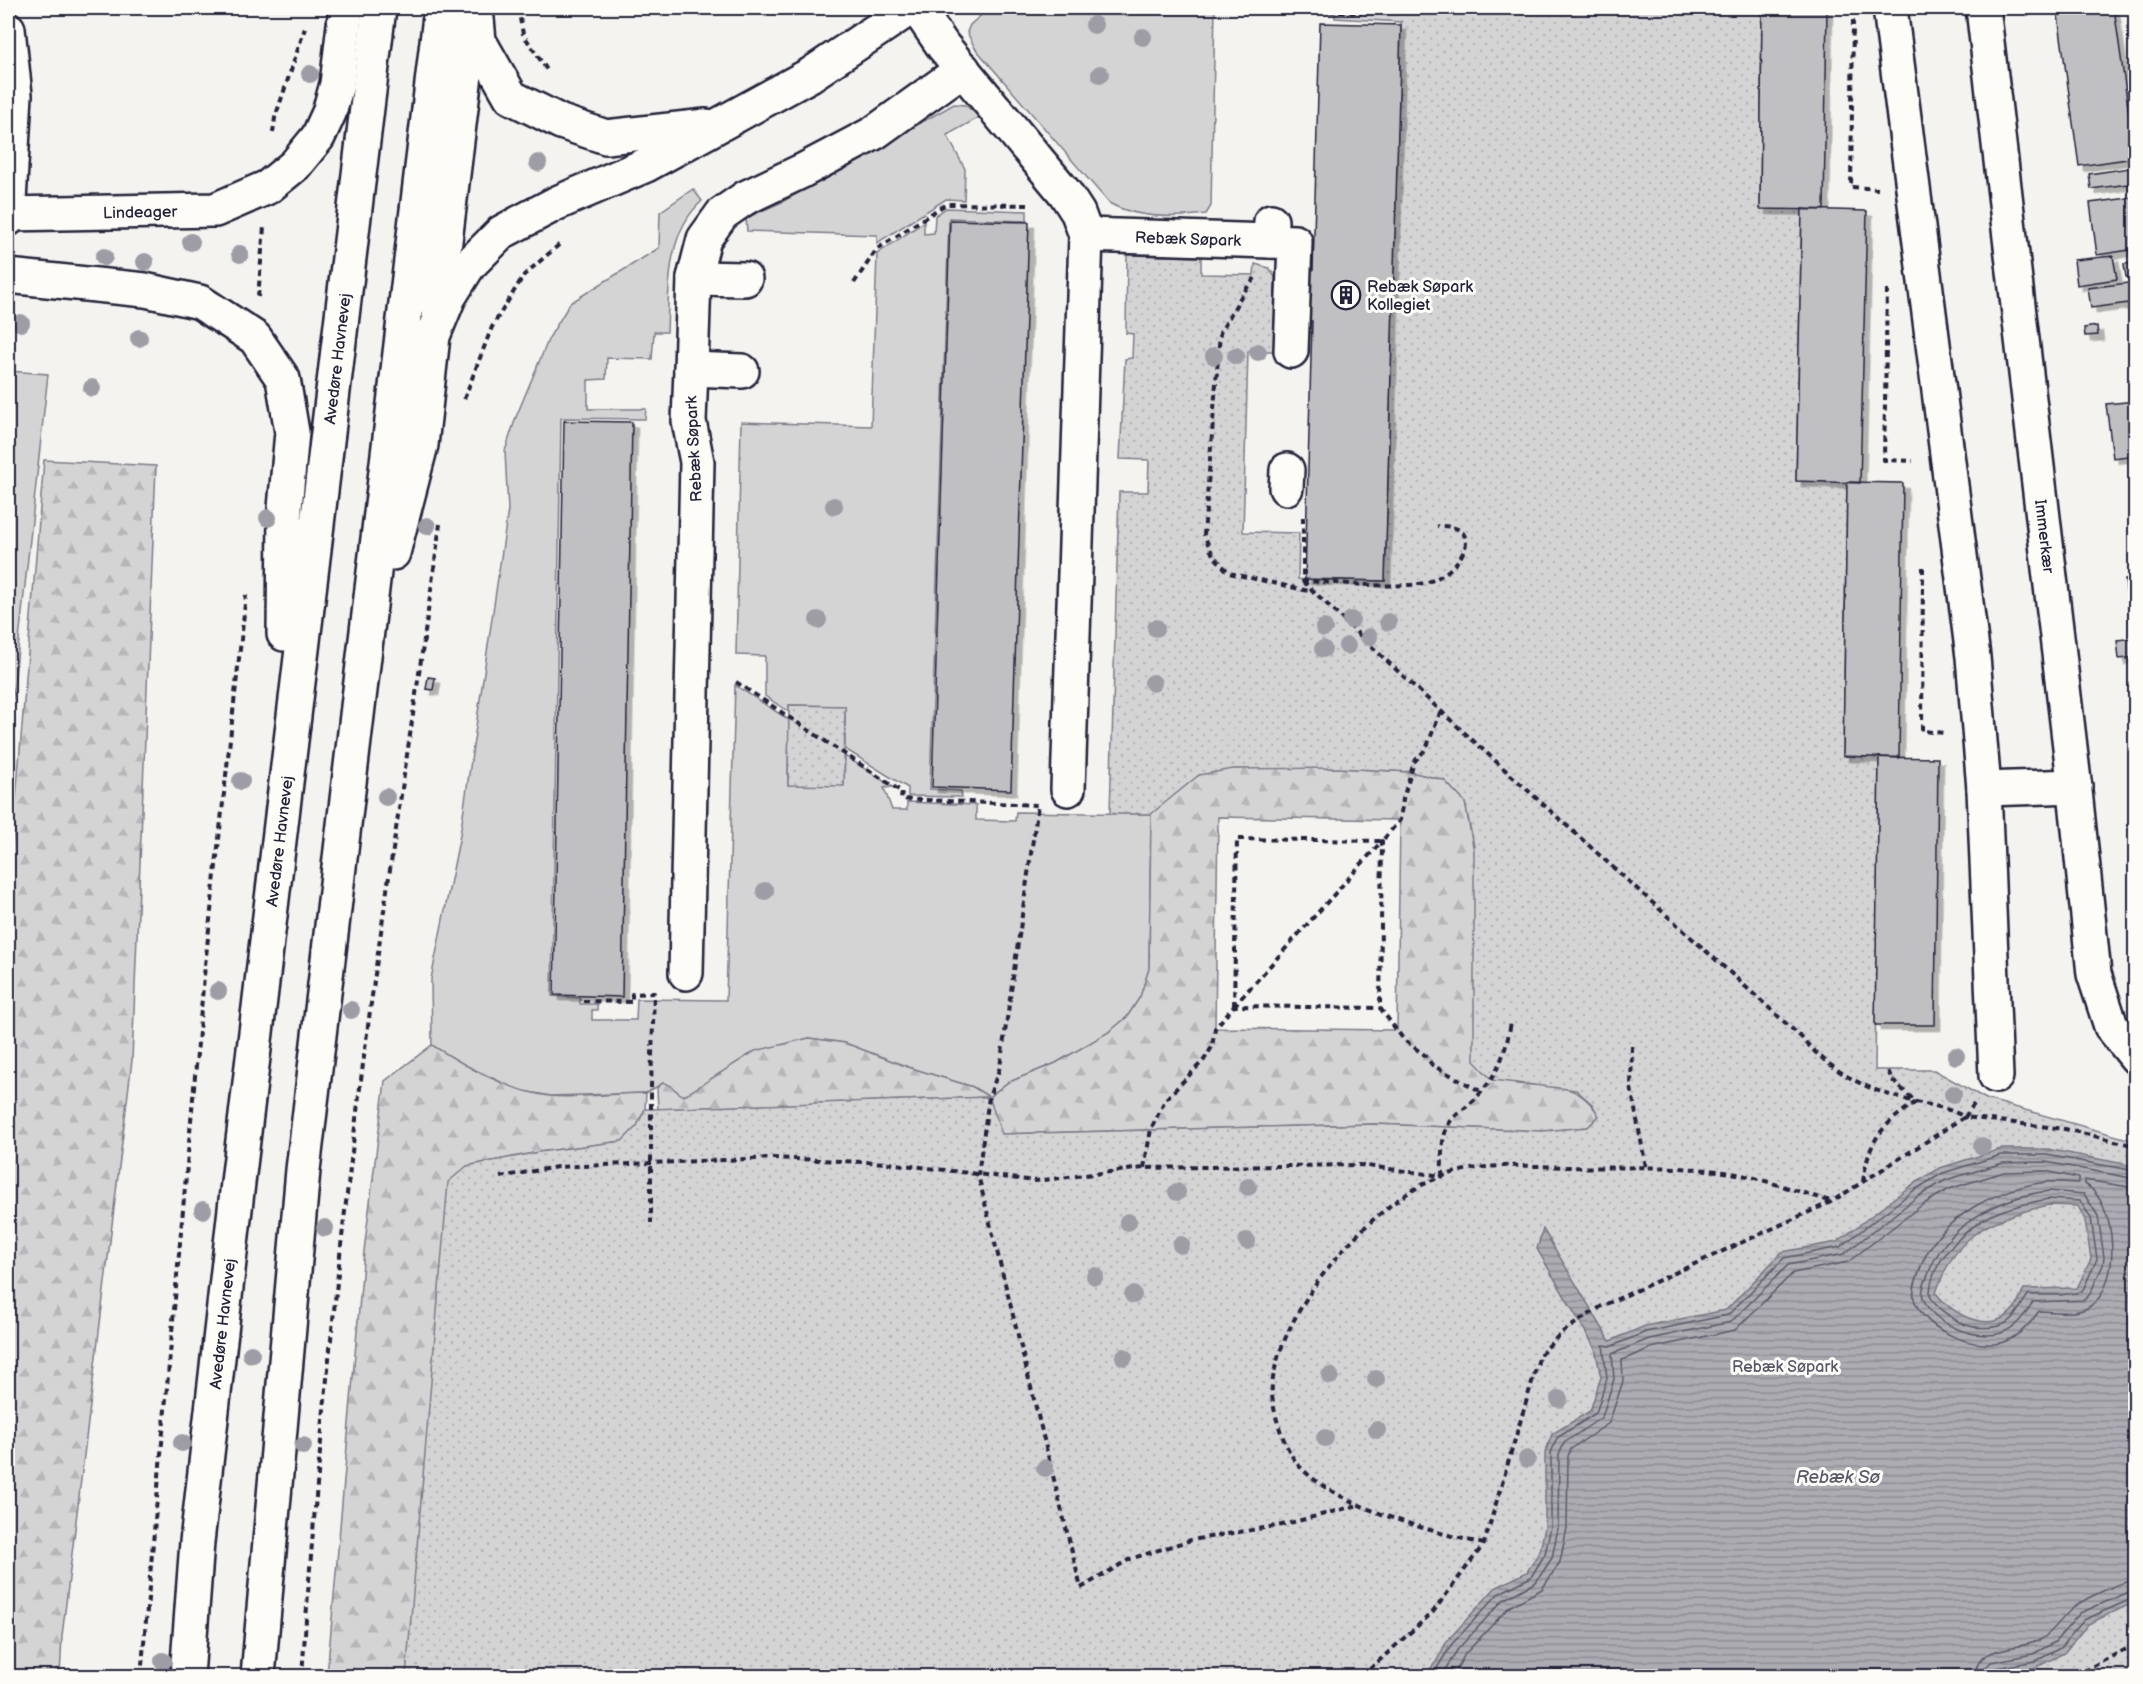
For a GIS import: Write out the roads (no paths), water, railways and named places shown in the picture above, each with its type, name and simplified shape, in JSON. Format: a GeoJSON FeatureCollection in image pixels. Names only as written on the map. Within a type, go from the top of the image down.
{"type":"FeatureCollection","features":[{"type":"Feature","properties":{"kind":"street","name":"Lindeager"},"geometry":{"type":"LineString","coordinates":[[8,216],[215,210],[268,187],[295,165],[318,137],[329,113],[337,84],[346,8]]}},
{"type":"Feature","properties":{"kind":"street","name":"Avedøre Havnevej"},"geometry":{"type":"LineString","coordinates":[[187,1677],[197,1542],[283,795],[378,8]]}},
{"type":"Feature","properties":{"kind":"street"},"geometry":{"type":"LineString","coordinates":[[258,1677],[303,1170],[441,8]]}},
{"type":"Feature","properties":{"kind":"street"},"geometry":{"type":"LineString","coordinates":[[361,674],[421,446],[474,8]]}},
{"type":"Feature","properties":{"kind":"street"},"geometry":{"type":"LineString","coordinates":[[474,8],[479,41],[511,97],[561,122],[606,136],[720,124]]}},
{"type":"Feature","properties":{"kind":"street"},"geometry":{"type":"LineString","coordinates":[[434,336],[449,297],[469,266],[502,232],[557,203],[646,165],[810,75],[910,8]]}},
{"type":"Feature","properties":{"kind":"street"},"geometry":{"type":"LineString","coordinates":[[916,8],[1065,193],[1078,213],[1086,235],[1068,789]]}},
{"type":"Feature","properties":{"kind":"street"},"geometry":{"type":"LineString","coordinates":[[1890,8],[1973,657],[1984,789],[1996,1076]]}},
{"type":"Feature","properties":{"kind":"street","name":"Immerkær"},"geometry":{"type":"LineString","coordinates":[[1983,8],[2094,974],[2111,1026],[2136,1057]]}},
{"type":"Feature","properties":{"kind":"street"},"geometry":{"type":"LineString","coordinates":[[8,28],[15,95],[8,216]]}},
{"type":"Feature","properties":{"kind":"street","name":"Rebæk Søpark"},"geometry":{"type":"LineString","coordinates":[[686,973],[697,462],[689,421],[690,369],[694,278],[704,239],[722,214],[745,198],[874,133],[963,69]]}},
{"type":"Feature","properties":{"kind":"street","name":"Rebæk Søpark"},"geometry":{"type":"LineString","coordinates":[[1086,235],[1271,231],[1295,242],[1291,351]]}},
{"type":"Feature","properties":{"kind":"street"},"geometry":{"type":"LineString","coordinates":[[8,276],[145,290],[200,302],[255,338],[283,380],[292,432],[285,508],[283,795]]}},
{"type":"Feature","properties":{"kind":"street"},"geometry":{"type":"LineString","coordinates":[[694,278],[746,279]]}},
{"type":"Feature","properties":{"kind":"street"},"geometry":{"type":"LineString","coordinates":[[690,369],[742,371]]}},
{"type":"Feature","properties":{"kind":"street"},"geometry":{"type":"LineString","coordinates":[[1984,789],[2074,786]]}},
{"type":"Feature","properties":{"kind":"water","name":"Rebæk Sø"},"geometry":{"type":"Polygon","coordinates":[[[2001,1149],[2047,1149],[2135,1166],[2135,1602],[2088,1624],[2064,1653],[2037,1667],[1991,1676],[1424,1676],[1436,1662],[1447,1641],[1495,1588],[1527,1572],[1540,1551],[1545,1527],[1545,1453],[1552,1434],[1590,1411],[1601,1377],[1595,1348],[1537,1249],[1543,1229],[1610,1341],[1645,1326],[1726,1310],[1782,1252],[1837,1242],[1910,1186],[1940,1168],[2001,1149]],[[2048,1205],[1992,1223],[1965,1242],[1944,1272],[1936,1293],[1963,1315],[1986,1322],[2007,1315],[2016,1306],[2024,1289],[2077,1288],[2091,1259],[2085,1220],[2078,1206],[2048,1205]]]}},
{"type":"Feature","properties":{"kind":"place","name":"Rebæk Søpark Kollegiet"},"geometry":{"type":"Point","coordinates":[1346,295]}}]}
